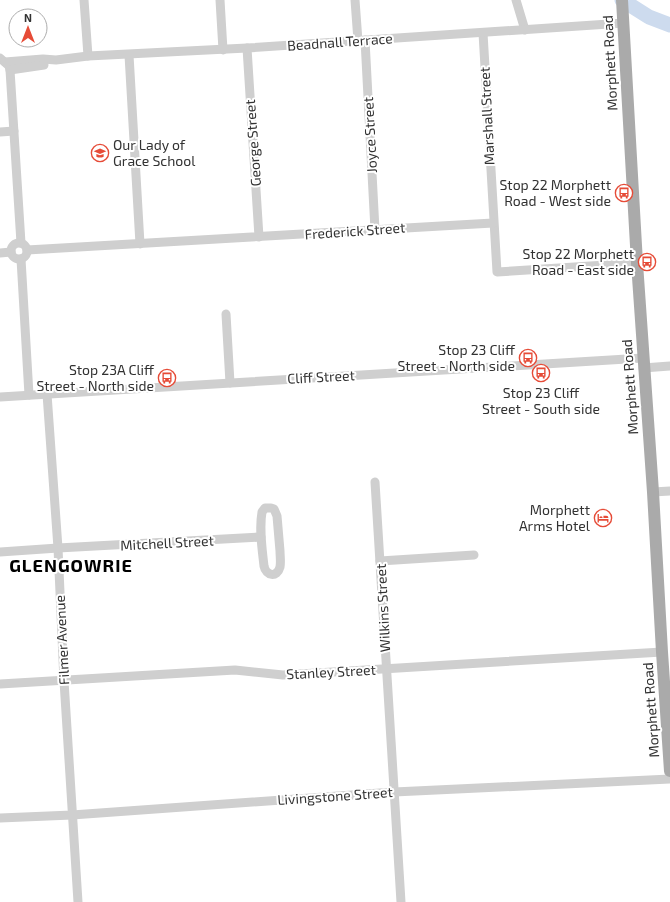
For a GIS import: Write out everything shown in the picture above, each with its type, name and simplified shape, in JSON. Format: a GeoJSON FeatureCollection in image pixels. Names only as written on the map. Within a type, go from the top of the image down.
{"type":"FeatureCollection","features":[{"type":"Feature","properties":{"kind":"main road","name":"Morphett Road"},"geometry":{"type":"LineString","coordinates":[[622,0],[643,363],[662,652],[667,692],[670,771]]}},
{"type":"Feature","properties":{"kind":"street"},"geometry":{"type":"LineString","coordinates":[[84,0],[88,56]]}},
{"type":"Feature","properties":{"kind":"street"},"geometry":{"type":"LineString","coordinates":[[220,0],[223,50]]}},
{"type":"Feature","properties":{"kind":"street","name":"Joyce Street"},"geometry":{"type":"LineString","coordinates":[[356,0],[361,41],[375,230]]}},
{"type":"Feature","properties":{"kind":"street"},"geometry":{"type":"LineString","coordinates":[[516,0],[525,30]]}},
{"type":"Feature","properties":{"kind":"street","name":"Beadnall Terrace"},"geometry":{"type":"LineString","coordinates":[[5,63],[56,60],[88,56],[223,50],[483,33],[623,19]]}},
{"type":"Feature","properties":{"kind":"street","name":"Marshall Street"},"geometry":{"type":"LineString","coordinates":[[483,33],[493,223]]}},
{"type":"Feature","properties":{"kind":"street","name":"George Street"},"geometry":{"type":"LineString","coordinates":[[247,48],[259,237]]}},
{"type":"Feature","properties":{"kind":"street"},"geometry":{"type":"LineString","coordinates":[[129,55],[140,244]]}},
{"type":"Feature","properties":{"kind":"street"},"geometry":{"type":"LineString","coordinates":[[5,63],[14,131],[20,243]]}},
{"type":"Feature","properties":{"kind":"street"},"geometry":{"type":"LineString","coordinates":[[0,132],[14,131]]}},
{"type":"Feature","properties":{"kind":"street"},"geometry":{"type":"LineString","coordinates":[[493,223],[496,272],[637,263]]}},
{"type":"Feature","properties":{"kind":"street","name":"Frederick Street"},"geometry":{"type":"LineString","coordinates":[[27,250],[493,223]]}},
{"type":"Feature","properties":{"kind":"street"},"geometry":{"type":"LineString","coordinates":[[20,243],[25,246],[27,250],[26,256],[21,259],[14,257],[12,252],[13,246],[20,243]]}},
{"type":"Feature","properties":{"kind":"street"},"geometry":{"type":"LineString","coordinates":[[0,252],[12,252]]}},
{"type":"Feature","properties":{"kind":"street"},"geometry":{"type":"LineString","coordinates":[[21,259],[29,395]]}},
{"type":"Feature","properties":{"kind":"street"},"geometry":{"type":"LineString","coordinates":[[226,314],[230,383]]}},
{"type":"Feature","properties":{"kind":"street","name":"Cliff Street"},"geometry":{"type":"LineString","coordinates":[[0,397],[589,362],[643,363],[670,366]]}},
{"type":"Feature","properties":{"kind":"street","name":"Filmer Avenue"},"geometry":{"type":"LineString","coordinates":[[48,394],[78,902]]}},
{"type":"Feature","properties":{"kind":"street","name":"Wilkins Street"},"geometry":{"type":"LineString","coordinates":[[375,482],[401,902]]}},
{"type":"Feature","properties":{"kind":"street"},"geometry":{"type":"LineString","coordinates":[[652,492],[670,491]]}},
{"type":"Feature","properties":{"kind":"street"},"geometry":{"type":"LineString","coordinates":[[265,508],[274,509],[277,516],[280,562],[280,568],[275,574],[267,573],[264,570],[261,538],[262,512],[265,508]]}},
{"type":"Feature","properties":{"kind":"street","name":"Mitchell Street"},"geometry":{"type":"LineString","coordinates":[[0,552],[261,538]]}},
{"type":"Feature","properties":{"kind":"street"},"geometry":{"type":"LineString","coordinates":[[380,561],[474,555]]}},
{"type":"Feature","properties":{"kind":"street","name":"Stanley Street"},"geometry":{"type":"LineString","coordinates":[[0,684],[235,670],[283,675],[662,652]]}},
{"type":"Feature","properties":{"kind":"street","name":"Livingstone Street"},"geometry":{"type":"LineString","coordinates":[[0,818],[72,815],[394,792],[670,779]]}},
{"type":"Feature","properties":{"kind":"waterway"},"geometry":{"type":"LineString","coordinates":[[622,0],[649,17],[670,25]]}},
{"type":"Feature","properties":{"kind":"place","name":"Our Lady of Grace School"},"geometry":{"type":"Point","coordinates":[100,153]}},
{"type":"Feature","properties":{"kind":"place","name":"Stop 22 Morphett Road - West side"},"geometry":{"type":"Point","coordinates":[624,193]}},
{"type":"Feature","properties":{"kind":"place","name":"Stop 22 Morphett Road - East side"},"geometry":{"type":"Point","coordinates":[647,262]}},
{"type":"Feature","properties":{"kind":"place","name":"Stop 23 Cliff Street - North side"},"geometry":{"type":"Point","coordinates":[528,358]}},
{"type":"Feature","properties":{"kind":"place","name":"Stop 23 Cliff Street - South side"},"geometry":{"type":"Point","coordinates":[541,373]}},
{"type":"Feature","properties":{"kind":"place","name":"Stop 23A Cliff Street - North side"},"geometry":{"type":"Point","coordinates":[167,378]}},
{"type":"Feature","properties":{"kind":"place","name":"Morphett Arms Hotel"},"geometry":{"type":"Point","coordinates":[603,518]}},
{"type":"Feature","properties":{"kind":"district","name":"GLENGOWRIE"},"geometry":{"type":"Point","coordinates":[71,566]}}]}
